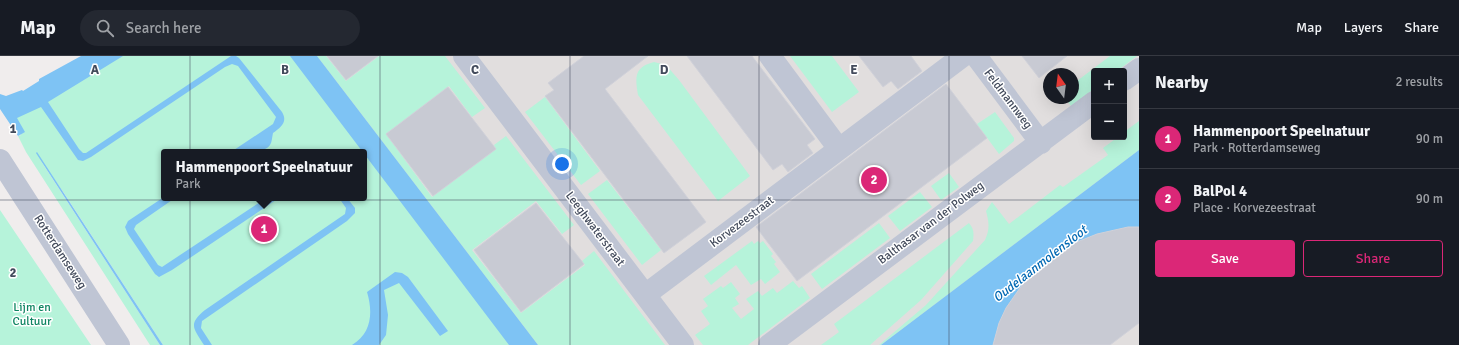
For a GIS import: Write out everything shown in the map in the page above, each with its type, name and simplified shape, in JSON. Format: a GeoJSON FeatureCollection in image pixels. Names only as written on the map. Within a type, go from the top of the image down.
{"type":"FeatureCollection","features":[{"type":"Feature","properties":{"kind":"street","name":"Leeghwaterstraat"},"geometry":{"type":"LineString","coordinates":[[464,56],[683,345]]}},
{"type":"Feature","properties":{"kind":"street"},"geometry":{"type":"LineString","coordinates":[[770,56],[840,149]]}},
{"type":"Feature","properties":{"kind":"street","name":"Korvezeestraat"},"geometry":{"type":"LineString","coordinates":[[645,295],[963,56]]}},
{"type":"Feature","properties":{"kind":"street","name":"Feldmannweg"},"geometry":{"type":"LineString","coordinates":[[976,56],[1041,142]]}},
{"type":"Feature","properties":{"kind":"street"},"geometry":{"type":"LineString","coordinates":[[1127,78],[1139,69]]}},
{"type":"Feature","properties":{"kind":"street","name":"Balthasar van der Polweg"},"geometry":{"type":"LineString","coordinates":[[769,345],[1091,104]]}},
{"type":"Feature","properties":{"kind":"street","name":"Rotterdamseweg"},"geometry":{"type":"LineString","coordinates":[[0,160],[119,345]]}},
{"type":"Feature","properties":{"kind":"shaded area"},"geometry":{"type":"Polygon","coordinates":[[[305,56],[1139,56],[1139,345],[529,345],[305,56]]]}},
{"type":"Feature","properties":{"kind":"green space"},"geometry":{"type":"Polygon","coordinates":[[[103,56],[305,56],[529,345],[163,345],[64,193],[41,161],[160,345],[150,345],[26,152],[18,136],[21,135],[7,112],[103,56]]]}},
{"type":"Feature","properties":{"kind":"green space"},"geometry":{"type":"Polygon","coordinates":[[[317,56],[326,56],[346,81],[379,56],[445,56],[485,108],[472,117],[449,86],[386,134],[432,197],[496,149],[494,145],[506,136],[574,225],[562,234],[536,201],[472,250],[521,313],[585,265],[582,261],[594,251],[665,345],[538,345],[317,56]]]}},
{"type":"Feature","properties":{"kind":"green space"},"geometry":{"type":"Polygon","coordinates":[[[790,56],[832,56],[859,92],[832,112],[790,56]]]}},
{"type":"Feature","properties":{"kind":"green space"},"geometry":{"type":"Polygon","coordinates":[[[1110,56],[1137,56],[1121,68],[1094,68],[1110,56]]]}},
{"type":"Feature","properties":{"kind":"green space"},"geometry":{"type":"Polygon","coordinates":[[[654,62],[666,65],[679,80],[750,176],[718,201],[638,95],[636,83],[637,74],[639,70],[647,64],[654,62]]]}},
{"type":"Feature","properties":{"kind":"green space"},"geometry":{"type":"Polygon","coordinates":[[[1091,70],[1091,91],[1079,100],[1079,79],[1091,70]]]}},
{"type":"Feature","properties":{"kind":"green space"},"geometry":{"type":"Polygon","coordinates":[[[545,97],[600,171],[581,185],[525,112],[545,97]]]}},
{"type":"Feature","properties":{"kind":"green space"},"geometry":{"type":"Polygon","coordinates":[[[995,112],[1014,138],[1014,141],[999,154],[977,124],[995,112]]]}},
{"type":"Feature","properties":{"kind":"green space"},"geometry":{"type":"Polygon","coordinates":[[[1139,121],[1139,150],[879,345],[926,305],[985,240],[988,232],[988,219],[986,211],[992,202],[1009,224],[1060,185],[1063,187],[1108,155],[1103,148],[1114,140],[1127,140],[1127,130],[1139,121]]]}},
{"type":"Feature","properties":{"kind":"green space"},"geometry":{"type":"Polygon","coordinates":[[[949,173],[959,187],[941,200],[931,186],[949,173]]]}},
{"type":"Feature","properties":{"kind":"green space"},"geometry":{"type":"Polygon","coordinates":[[[607,180],[661,250],[642,265],[588,194],[607,180]]]}},
{"type":"Feature","properties":{"kind":"green space"},"geometry":{"type":"Polygon","coordinates":[[[920,192],[932,207],[900,231],[888,216],[920,192]]]}},
{"type":"Feature","properties":{"kind":"green space","name":"Lijm en Cultuur"},"geometry":{"type":"Polygon","coordinates":[[[0,210],[91,345],[0,345],[0,210]]]}},
{"type":"Feature","properties":{"kind":"green space"},"geometry":{"type":"Polygon","coordinates":[[[879,223],[890,238],[822,289],[811,274],[879,223]]]}},
{"type":"Feature","properties":{"kind":"green space"},"geometry":{"type":"Polygon","coordinates":[[[969,223],[973,231],[973,241],[921,300],[870,345],[821,345],[839,332],[834,324],[969,223]]]}},
{"type":"Feature","properties":{"kind":"green space"},"geometry":{"type":"Polygon","coordinates":[[[752,241],[754,244],[758,241],[760,243],[763,241],[773,254],[771,256],[776,262],[774,264],[780,272],[765,284],[761,279],[751,285],[736,265],[711,285],[704,276],[752,241]]]}},
{"type":"Feature","properties":{"kind":"green space"},"geometry":{"type":"Polygon","coordinates":[[[793,281],[799,288],[802,286],[810,298],[748,345],[703,345],[695,335],[710,324],[701,311],[708,306],[703,299],[721,286],[723,288],[731,282],[740,294],[735,298],[739,304],[732,308],[741,319],[754,309],[746,299],[758,291],[762,296],[773,288],[777,293],[793,281]]]}},
{"type":"Feature","properties":{"kind":"water"},"geometry":{"type":"Polygon","coordinates":[[[81,56],[123,56],[48,102],[83,153],[86,153],[231,56],[236,56],[239,58],[282,112],[284,121],[283,124],[273,133],[271,144],[267,148],[236,149],[273,124],[276,117],[238,66],[232,64],[225,67],[83,161],[78,160],[41,107],[17,118],[25,132],[18,136],[0,109],[0,94],[6,96],[22,90],[23,91],[39,81],[39,79],[81,56]]]}},
{"type":"Feature","properties":{"kind":"water"},"geometry":{"type":"Polygon","coordinates":[[[290,56],[317,56],[538,345],[509,345],[367,158],[367,149],[360,149],[290,56]]]}},
{"type":"Feature","properties":{"kind":"water","name":"Oudelaanmolensloot"},"geometry":{"type":"Polygon","coordinates":[[[1139,150],[1139,274],[1048,345],[881,345],[1139,150]]]}},
{"type":"Feature","properties":{"kind":"water"},"geometry":{"type":"Polygon","coordinates":[[[37,152],[163,345],[160,345],[36,153],[37,152]]]}},
{"type":"Feature","properties":{"kind":"water"},"geometry":{"type":"Polygon","coordinates":[[[161,199],[161,201],[171,201],[136,225],[134,229],[158,265],[162,267],[261,201],[275,201],[172,270],[159,277],[155,274],[128,234],[125,227],[128,221],[161,199]]]}},
{"type":"Feature","properties":{"kind":"water"},"geometry":{"type":"Polygon","coordinates":[[[341,201],[349,201],[355,208],[355,213],[347,221],[202,321],[201,328],[212,345],[204,345],[195,330],[194,323],[205,310],[345,214],[346,208],[341,201]]]}},
{"type":"Feature","properties":{"kind":"water"},"geometry":{"type":"Polygon","coordinates":[[[395,272],[402,273],[408,277],[448,331],[440,336],[399,283],[384,290],[388,315],[386,335],[379,345],[352,345],[364,334],[369,322],[370,307],[367,292],[395,272]]]}},
{"type":"Feature","properties":{"kind":"building"},"geometry":{"type":"Polygon","coordinates":[[[327,56],[378,56],[346,80],[327,56]]]}},
{"type":"Feature","properties":{"kind":"building"},"geometry":{"type":"Polygon","coordinates":[[[584,56],[648,56],[605,89],[706,222],[664,253],[545,96],[554,90],[548,83],[584,56]]]}},
{"type":"Feature","properties":{"kind":"building"},"geometry":{"type":"Polygon","coordinates":[[[687,56],[752,56],[815,139],[807,145],[813,153],[788,172],[782,164],[773,170],[687,56]]]}},
{"type":"Feature","properties":{"kind":"building"},"geometry":{"type":"Polygon","coordinates":[[[859,56],[911,56],[922,71],[898,89],[891,81],[883,87],[859,56]]]}},
{"type":"Feature","properties":{"kind":"building"},"geometry":{"type":"Polygon","coordinates":[[[1022,56],[1067,56],[1052,68],[1043,68],[1043,75],[1039,78],[1022,56]]]}},
{"type":"Feature","properties":{"kind":"building"},"geometry":{"type":"Polygon","coordinates":[[[946,84],[987,138],[797,281],[756,227],[946,84]]]}},
{"type":"Feature","properties":{"kind":"building"},"geometry":{"type":"Polygon","coordinates":[[[448,87],[496,149],[433,196],[386,134],[448,87]]]}},
{"type":"Feature","properties":{"kind":"building"},"geometry":{"type":"Polygon","coordinates":[[[536,203],[584,264],[521,312],[474,250],[536,203]]]}},
{"type":"Feature","properties":{"kind":"building"},"geometry":{"type":"Polygon","coordinates":[[[1128,227],[1139,227],[1139,323],[1110,345],[993,345],[999,323],[1006,308],[1022,285],[1034,273],[1054,256],[1077,242],[1097,234],[1128,227]]]}},
{"type":"Feature","properties":{"kind":"place","name":"BalPol 4"},"geometry":{"type":"Point","coordinates":[874,180]}},
{"type":"Feature","properties":{"kind":"place","name":"Hammenpoort Speelnatuur"},"geometry":{"type":"Point","coordinates":[264,229]}}]}
